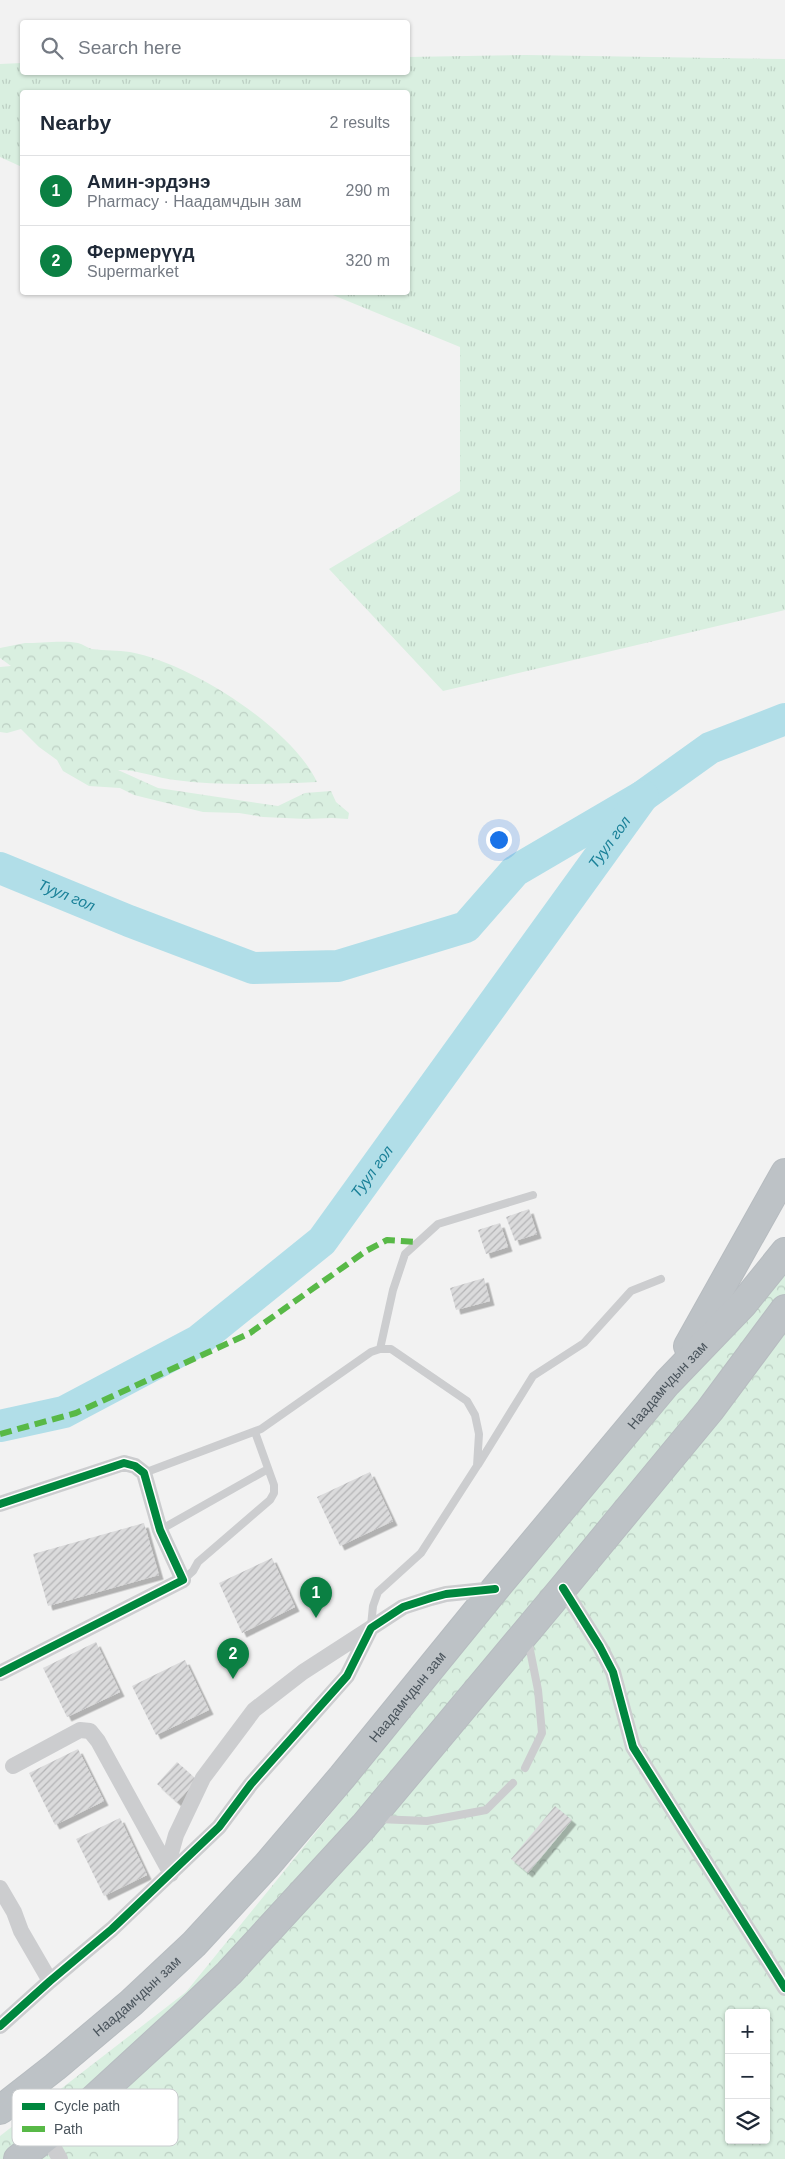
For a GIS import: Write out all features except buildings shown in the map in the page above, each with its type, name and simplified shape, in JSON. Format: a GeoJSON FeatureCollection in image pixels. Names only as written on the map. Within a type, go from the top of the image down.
{"type":"FeatureCollection","features":[{"type":"Feature","properties":{"kind":"highway"},"geometry":{"type":"LineString","coordinates":[[667,1383],[781,1181]]}},
{"type":"Feature","properties":{"kind":"highway","name":"Наадамчдын зам"},"geometry":{"type":"LineString","coordinates":[[27,2089],[131,2003],[194,1944],[267,1865],[342,1777],[494,1589],[667,1383],[742,1304],[785,1252]]}},
{"type":"Feature","properties":{"kind":"highway"},"geometry":{"type":"LineString","coordinates":[[104,2089],[229,1972],[370,1819],[710,1410],[785,1309]]}},
{"type":"Feature","properties":{"kind":"highway","name":"Наадамчдын зам"},"geometry":{"type":"LineString","coordinates":[[0,2110],[12,2101]]}},
{"type":"Feature","properties":{"kind":"highway"},"geometry":{"type":"LineString","coordinates":[[18,2159],[54,2148]]}},
{"type":"Feature","properties":{"kind":"street"},"geometry":{"type":"LineString","coordinates":[[0,1504],[124,1463],[135,1466],[144,1473],[160,1530],[183,1580],[0,1673]]}},
{"type":"Feature","properties":{"kind":"street"},"geometry":{"type":"LineString","coordinates":[[563,1588],[600,1646],[613,1672],[633,1747],[785,1988]]}},
{"type":"Feature","properties":{"kind":"street"},"geometry":{"type":"LineString","coordinates":[[171,1874],[171,1853],[176,1835],[203,1778],[254,1710],[303,1672],[403,1607],[446,1594],[494,1589]]}},
{"type":"Feature","properties":{"kind":"street"},"geometry":{"type":"LineString","coordinates":[[0,2026],[112,1929],[220,1827],[252,1784],[347,1676],[371,1628]]}},
{"type":"Feature","properties":{"kind":"street"},"geometry":{"type":"LineString","coordinates":[[13,1766],[80,1730],[90,1731],[98,1741],[171,1874]]}},
{"type":"Feature","properties":{"kind":"street"},"geometry":{"type":"LineString","coordinates":[[0,1888],[14,1912],[21,1931],[50,1981]]}},
{"type":"Feature","properties":{"kind":"lane"},"geometry":{"type":"LineString","coordinates":[[380,1349],[393,1290],[405,1254],[438,1224],[533,1195]]}},
{"type":"Feature","properties":{"kind":"lane"},"geometry":{"type":"LineString","coordinates":[[371,1628],[373,1606],[378,1592],[421,1553],[534,1376],[584,1343],[632,1291],[662,1279]]}},
{"type":"Feature","properties":{"kind":"lane"},"geometry":{"type":"LineString","coordinates":[[144,1473],[255,1432],[372,1352],[380,1349],[391,1349],[467,1401],[475,1415],[479,1434],[477,1466]]}},
{"type":"Feature","properties":{"kind":"lane"},"geometry":{"type":"LineString","coordinates":[[183,1580],[193,1571],[198,1562],[270,1500],[274,1493],[255,1432]]}},
{"type":"Feature","properties":{"kind":"lane"},"geometry":{"type":"LineString","coordinates":[[160,1530],[268,1469]]}},
{"type":"Feature","properties":{"kind":"lane"},"geometry":{"type":"LineString","coordinates":[[524,1768],[542,1733],[538,1690],[526,1633]]}},
{"type":"Feature","properties":{"kind":"lane"},"geometry":{"type":"LineString","coordinates":[[370,1819],[427,1821],[486,1810],[513,1784]]}},
{"type":"Feature","properties":{"kind":"green space"},"geometry":{"type":"Polygon","coordinates":[[[526,55],[785,59],[785,610],[443,691],[329,569],[460,491],[460,347],[333,295],[410,295],[410,90],[20,90],[20,166],[0,157],[0,64],[20,63],[20,75],[410,75],[410,57],[526,55]]]}},
{"type":"Feature","properties":{"kind":"green space"},"geometry":{"type":"Polygon","coordinates":[[[73,642],[92,649],[130,652],[154,658],[181,669],[209,683],[236,700],[262,720],[285,740],[304,761],[317,782],[264,784],[210,783],[175,780],[118,770],[158,788],[278,806],[305,793],[331,791],[336,802],[349,813],[348,819],[263,817],[239,813],[203,812],[134,795],[120,788],[89,786],[63,771],[57,760],[39,747],[21,729],[7,733],[0,732],[0,667],[11,666],[0,658],[0,648],[25,643],[73,642]]]}},
{"type":"Feature","properties":{"kind":"green space"},"geometry":{"type":"Polygon","coordinates":[[[785,1254],[785,2159],[0,2159],[0,2136],[12,2127],[12,2146],[178,2146],[178,2089],[61,2089],[186,1992],[785,1254]]]}},
{"type":"Feature","properties":{"kind":"waterway","name":"Туул гол"},"geometry":{"type":"LineString","coordinates":[[0,868],[129,921],[253,968],[338,966],[466,927],[515,871],[643,796],[710,748],[785,719]]}},
{"type":"Feature","properties":{"kind":"waterway","name":"Туул гол"},"geometry":{"type":"LineString","coordinates":[[0,1426],[64,1412],[198,1341],[322,1241],[643,796]]}},
{"type":"Feature","properties":{"kind":"marked path"},"geometry":{"type":"LineString","coordinates":[[0,1434],[76,1413],[250,1333],[366,1251],[387,1240],[418,1242]]}},
{"type":"Feature","properties":{"kind":"cycle path"},"geometry":{"type":"LineString","coordinates":[[0,1504],[124,1463],[135,1466],[144,1473],[160,1530],[183,1580],[0,1673]]}},
{"type":"Feature","properties":{"kind":"cycle path"},"geometry":{"type":"LineString","coordinates":[[563,1588],[600,1647],[613,1672],[633,1747],[785,1988]]}},
{"type":"Feature","properties":{"kind":"cycle path"},"geometry":{"type":"LineString","coordinates":[[0,2026],[112,1929],[219,1827],[251,1784],[347,1676],[371,1628],[403,1607],[431,1598],[446,1594],[495,1589]]}},
{"type":"Feature","properties":{"kind":"place","name":"Амин-эрдэнэ"},"geometry":{"type":"Point","coordinates":[316,1618]}},
{"type":"Feature","properties":{"kind":"place","name":"Фермерүүд"},"geometry":{"type":"Point","coordinates":[233,1679]}}]}
